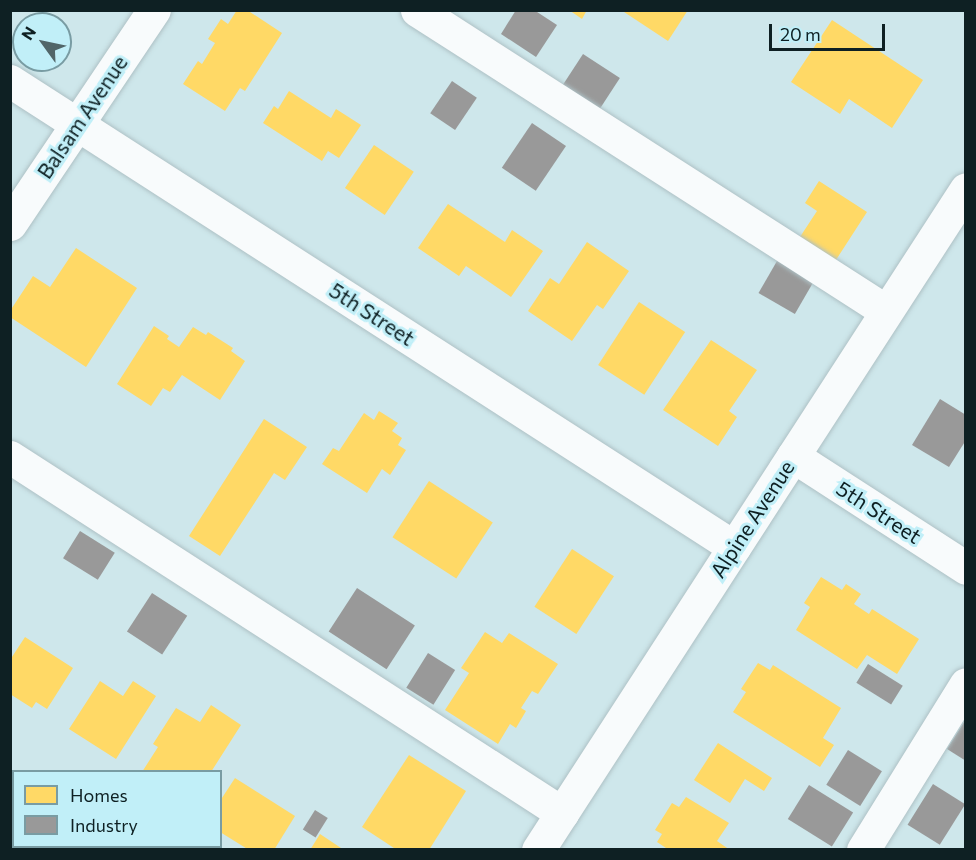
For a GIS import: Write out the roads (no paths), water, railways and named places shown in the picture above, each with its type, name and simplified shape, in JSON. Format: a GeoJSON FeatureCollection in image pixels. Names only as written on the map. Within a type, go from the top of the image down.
{"type":"FeatureCollection","features":[{"type":"Feature","properties":{"kind":"street","name":"Balsam Avenue"},"geometry":{"type":"LineString","coordinates":[[10,224],[154,10]]}},
{"type":"Feature","properties":{"kind":"street"},"geometry":{"type":"LineString","coordinates":[[417,10],[886,311]]}},
{"type":"Feature","properties":{"kind":"street","name":"5th Street"},"geometry":{"type":"LineString","coordinates":[[10,81],[734,547]]}},
{"type":"Feature","properties":{"kind":"street","name":"Alpine Avenue"},"geometry":{"type":"LineString","coordinates":[[538,849],[966,189]]}},
{"type":"Feature","properties":{"kind":"street"},"geometry":{"type":"LineString","coordinates":[[10,456],[562,813]]}},
{"type":"Feature","properties":{"kind":"street","name":"5th Street"},"geometry":{"type":"LineString","coordinates":[[793,456],[966,568]]}},
{"type":"Feature","properties":{"kind":"street"},"geometry":{"type":"LineString","coordinates":[[863,849],[966,684]]}}]}
